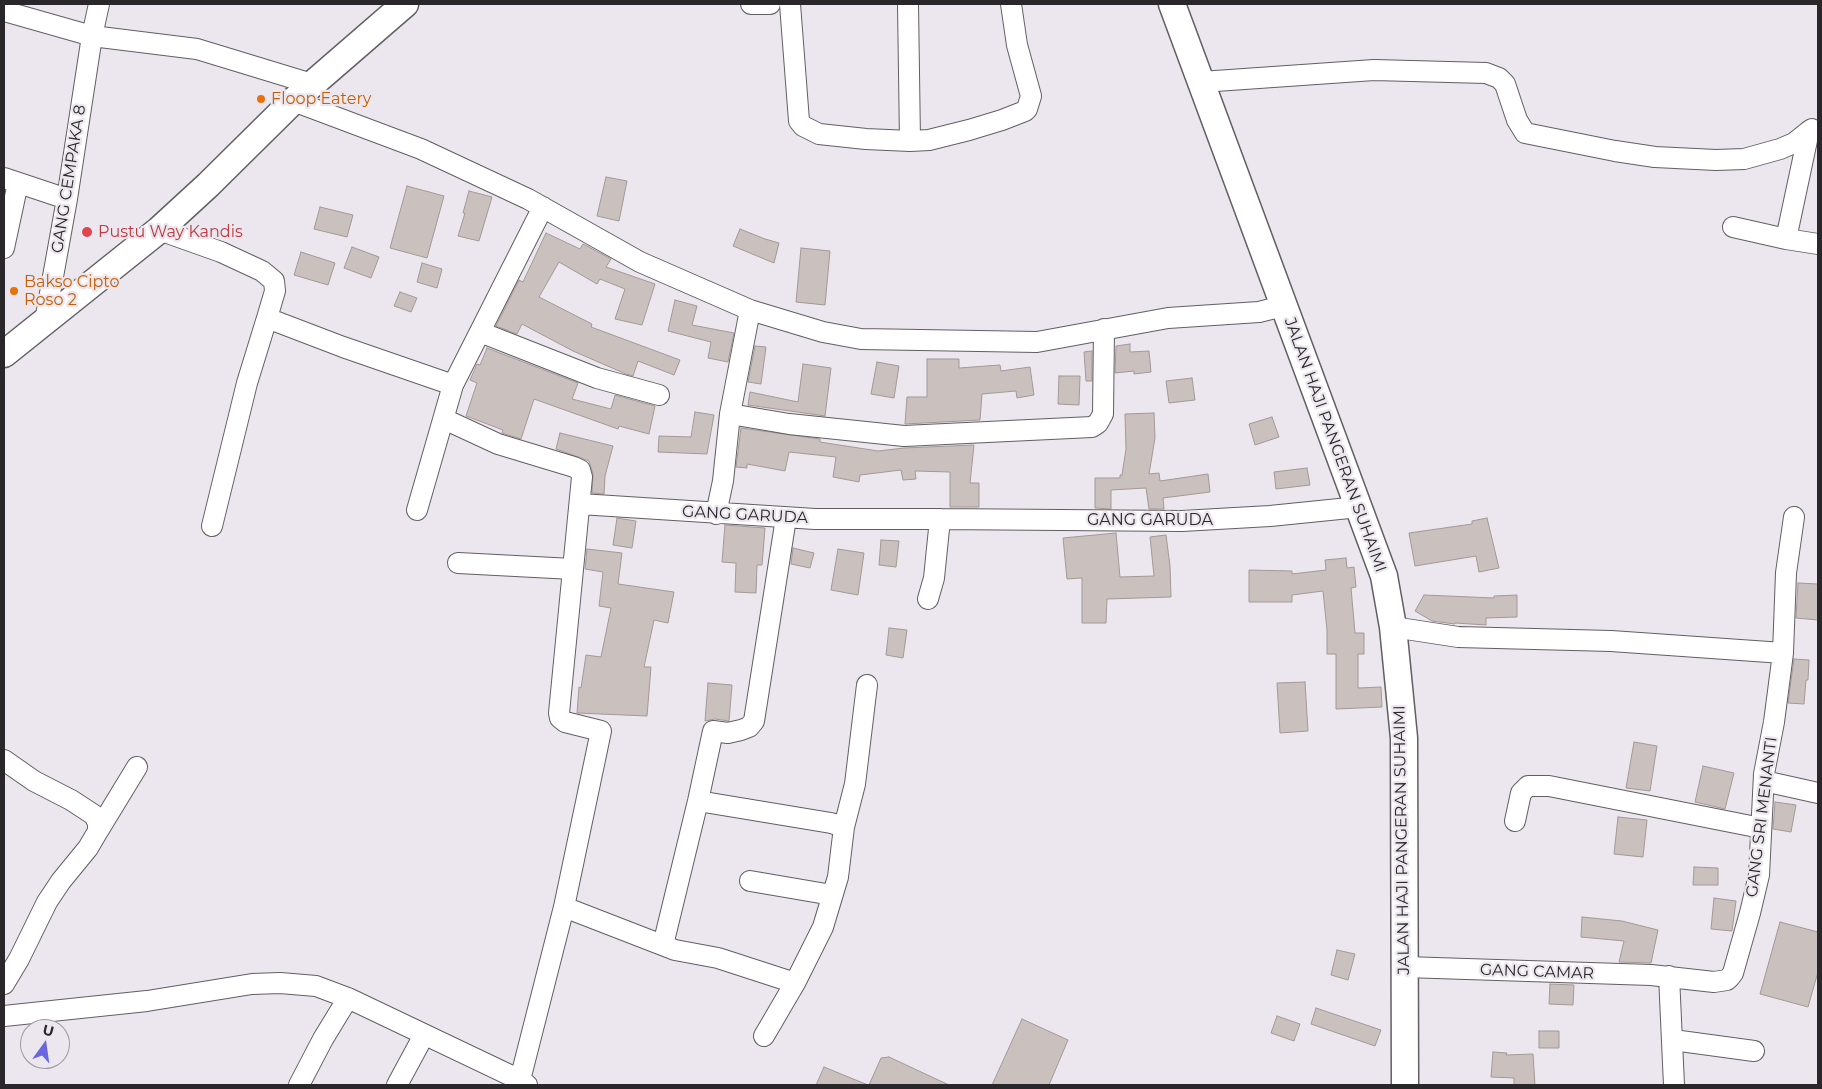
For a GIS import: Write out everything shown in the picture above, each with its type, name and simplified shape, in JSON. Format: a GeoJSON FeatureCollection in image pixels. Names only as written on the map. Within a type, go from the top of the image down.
{"type":"FeatureCollection","features":[{"type":"Feature","properties":{"kind":"main road"},"geometry":{"type":"LineString","coordinates":[[4,354],[159,230],[208,185],[293,101],[405,4]]}},
{"type":"Feature","properties":{"kind":"main road","name":"JALAN HAJI PANGERAN SUHAIMI"},"geometry":{"type":"LineString","coordinates":[[1172,4],[1384,576],[1393,627],[1404,738],[1405,1085]]}},
{"type":"Feature","properties":{"kind":"street","name":"GANG CEMPAKA 8"},"geometry":{"type":"LineString","coordinates":[[45,321],[67,199],[92,36],[99,4]]}},
{"type":"Feature","properties":{"kind":"street"},"geometry":{"type":"LineString","coordinates":[[751,4],[770,4]]}},
{"type":"Feature","properties":{"kind":"street"},"geometry":{"type":"LineString","coordinates":[[790,4],[800,121],[803,126],[819,134],[910,141],[929,140],[962,131],[1002,120],[1027,109],[1031,96],[1018,45],[1011,4]]}},
{"type":"Feature","properties":{"kind":"street"},"geometry":{"type":"LineString","coordinates":[[908,4],[910,141]]}},
{"type":"Feature","properties":{"kind":"street"},"geometry":{"type":"LineString","coordinates":[[4,11],[92,36],[197,49],[312,84]]}},
{"type":"Feature","properties":{"kind":"street"},"geometry":{"type":"LineString","coordinates":[[1201,82],[1374,70],[1486,74],[1499,78],[1505,84],[1517,120],[1525,133],[1615,151],[1655,156],[1716,160],[1744,159],[1794,144],[1814,129]]}},
{"type":"Feature","properties":{"kind":"street"},"geometry":{"type":"LineString","coordinates":[[293,101],[421,149],[543,207],[640,262],[750,310],[823,332],[861,339],[1037,342],[1168,318],[1259,312],[1283,306]]}},
{"type":"Feature","properties":{"kind":"street"},"geometry":{"type":"LineString","coordinates":[[1786,239],[1814,129]]}},
{"type":"Feature","properties":{"kind":"street"},"geometry":{"type":"LineString","coordinates":[[4,248],[11,181],[67,199]]}},
{"type":"Feature","properties":{"kind":"street"},"geometry":{"type":"LineString","coordinates":[[417,510],[453,385],[543,207]]}},
{"type":"Feature","properties":{"kind":"street"},"geometry":{"type":"LineString","coordinates":[[1733,227],[1818,244]]}},
{"type":"Feature","properties":{"kind":"street"},"geometry":{"type":"LineString","coordinates":[[159,230],[220,252],[262,271],[274,281],[275,291],[247,383],[212,526]]}},
{"type":"Feature","properties":{"kind":"street"},"geometry":{"type":"LineString","coordinates":[[716,514],[730,414],[750,310]]}},
{"type":"Feature","properties":{"kind":"street"},"geometry":{"type":"LineString","coordinates":[[266,318],[453,385]]}},
{"type":"Feature","properties":{"kind":"street"},"geometry":{"type":"LineString","coordinates":[[730,414],[789,424],[904,436],[1092,427],[1098,424],[1103,414],[1104,329]]}},
{"type":"Feature","properties":{"kind":"street"},"geometry":{"type":"LineString","coordinates":[[480,332],[597,378],[659,395]]}},
{"type":"Feature","properties":{"kind":"street"},"geometry":{"type":"LineString","coordinates":[[4,1016],[147,1001],[252,984],[280,982],[316,986],[348,998],[524,1082],[601,731],[565,722],[560,718],[559,713],[582,477],[580,470],[574,467],[498,444],[444,419]]}},
{"type":"Feature","properties":{"kind":"street","name":"GANG GARUDA"},"geometry":{"type":"LineString","coordinates":[[580,504],[815,519],[940,518],[1182,521],[1270,516],[1359,507]]}},
{"type":"Feature","properties":{"kind":"street","name":"GANG SRI MENANTI"},"geometry":{"type":"LineString","coordinates":[[1669,976],[1720,982],[1727,980],[1732,973],[1759,875],[1760,828],[1765,763],[1774,722],[1783,653],[1786,573],[1794,517]]}},
{"type":"Feature","properties":{"kind":"street"},"geometry":{"type":"LineString","coordinates":[[663,945],[698,802],[713,731],[728,733],[741,730],[749,727],[754,721],[786,518]]}},
{"type":"Feature","properties":{"kind":"street"},"geometry":{"type":"LineString","coordinates":[[928,599],[934,578],[940,518]]}},
{"type":"Feature","properties":{"kind":"street"},"geometry":{"type":"LineString","coordinates":[[458,563],[573,569]]}},
{"type":"Feature","properties":{"kind":"street"},"geometry":{"type":"LineString","coordinates":[[1393,627],[1458,637],[1611,641],[1783,653]]}},
{"type":"Feature","properties":{"kind":"street"},"geometry":{"type":"LineString","coordinates":[[764,1036],[796,983],[823,928],[838,877],[844,826],[855,784],[867,685]]}},
{"type":"Feature","properties":{"kind":"street"},"geometry":{"type":"LineString","coordinates":[[4,760],[34,782],[70,800],[94,815],[98,823],[98,831]]}},
{"type":"Feature","properties":{"kind":"street"},"geometry":{"type":"LineString","coordinates":[[4,984],[19,960],[47,902],[61,881],[88,848],[137,767]]}},
{"type":"Feature","properties":{"kind":"street"},"geometry":{"type":"LineString","coordinates":[[1764,781],[1818,793]]}},
{"type":"Feature","properties":{"kind":"street"},"geometry":{"type":"LineString","coordinates":[[1515,821],[1521,793],[1528,786],[1549,786],[1760,828]]}},
{"type":"Feature","properties":{"kind":"street"},"geometry":{"type":"LineString","coordinates":[[698,802],[844,826]]}},
{"type":"Feature","properties":{"kind":"street"},"geometry":{"type":"LineString","coordinates":[[750,881],[832,895]]}},
{"type":"Feature","properties":{"kind":"street"},"geometry":{"type":"LineString","coordinates":[[564,906],[675,950],[718,958],[796,983]]}},
{"type":"Feature","properties":{"kind":"street","name":"GANG CAMAR"},"geometry":{"type":"LineString","coordinates":[[1405,968],[1669,976]]}},
{"type":"Feature","properties":{"kind":"street"},"geometry":{"type":"LineString","coordinates":[[1669,976],[1674,1085]]}},
{"type":"Feature","properties":{"kind":"street"},"geometry":{"type":"LineString","coordinates":[[299,1085],[323,1038],[348,998]]}},
{"type":"Feature","properties":{"kind":"street"},"geometry":{"type":"LineString","coordinates":[[397,1085],[424,1034]]}},
{"type":"Feature","properties":{"kind":"street"},"geometry":{"type":"LineString","coordinates":[[1673,1040],[1754,1051]]}},
{"type":"Feature","properties":{"kind":"building"},"geometry":{"type":"Polygon","coordinates":[[[606,177],[627,181],[619,221],[597,216],[606,177]]]}},
{"type":"Feature","properties":{"kind":"building"},"geometry":{"type":"Polygon","coordinates":[[[407,186],[444,196],[427,258],[390,248],[407,186]]]}},
{"type":"Feature","properties":{"kind":"building"},"geometry":{"type":"Polygon","coordinates":[[[469,191],[492,197],[479,241],[458,236],[469,191]]]}},
{"type":"Feature","properties":{"kind":"building"},"geometry":{"type":"Polygon","coordinates":[[[320,207],[353,215],[347,237],[314,229],[320,207]]]}},
{"type":"Feature","properties":{"kind":"building"},"geometry":{"type":"Polygon","coordinates":[[[740,229],[779,243],[774,263],[733,246],[740,229]]]}},
{"type":"Feature","properties":{"kind":"building"},"geometry":{"type":"Polygon","coordinates":[[[546,233],[580,249],[583,244],[611,259],[606,267],[655,284],[642,325],[615,319],[625,289],[600,279],[597,284],[559,262],[539,297],[592,324],[591,327],[680,360],[674,375],[638,361],[633,376],[573,351],[522,324],[517,334],[496,326],[519,280],[523,282],[546,233]]]}},
{"type":"Feature","properties":{"kind":"building"},"geometry":{"type":"Polygon","coordinates":[[[352,247],[379,257],[371,278],[344,268],[352,247]]]}},
{"type":"Feature","properties":{"kind":"building"},"geometry":{"type":"Polygon","coordinates":[[[801,248],[830,251],[825,305],[796,302],[801,248]]]}},
{"type":"Feature","properties":{"kind":"building"},"geometry":{"type":"Polygon","coordinates":[[[301,252],[335,263],[328,285],[294,275],[301,252]]]}},
{"type":"Feature","properties":{"kind":"building"},"geometry":{"type":"Polygon","coordinates":[[[422,263],[442,269],[437,288],[417,282],[422,263]]]}},
{"type":"Feature","properties":{"kind":"building"},"geometry":{"type":"Polygon","coordinates":[[[400,292],[417,298],[411,312],[394,306],[400,292]]]}},
{"type":"Feature","properties":{"kind":"building"},"geometry":{"type":"Polygon","coordinates":[[[675,300],[697,306],[692,325],[734,333],[728,362],[708,358],[711,342],[668,331],[675,300]]]}},
{"type":"Feature","properties":{"kind":"building"},"geometry":{"type":"Polygon","coordinates":[[[1130,344],[1130,352],[1149,351],[1151,372],[1134,374],[1134,371],[1115,373],[1116,346],[1130,344]]]}},
{"type":"Feature","properties":{"kind":"building"},"geometry":{"type":"Polygon","coordinates":[[[755,346],[766,347],[761,384],[748,382],[755,346]]]}},
{"type":"Feature","properties":{"kind":"building"},"geometry":{"type":"Polygon","coordinates":[[[487,348],[578,383],[572,399],[611,409],[615,395],[655,406],[649,434],[619,426],[618,429],[534,399],[521,439],[502,433],[503,430],[466,416],[477,383],[470,380],[477,364],[480,365],[487,348]]]}},
{"type":"Feature","properties":{"kind":"building"},"geometry":{"type":"Polygon","coordinates":[[[1092,351],[1092,381],[1086,381],[1084,352],[1092,351]]]}},
{"type":"Feature","properties":{"kind":"building"},"geometry":{"type":"Polygon","coordinates":[[[927,359],[959,359],[959,368],[1000,365],[1001,371],[1030,367],[1034,395],[1017,398],[1016,391],[982,394],[980,420],[905,424],[907,397],[927,397],[927,359]]]}},
{"type":"Feature","properties":{"kind":"building"},"geometry":{"type":"Polygon","coordinates":[[[877,362],[899,366],[894,398],[871,394],[877,362]]]}},
{"type":"Feature","properties":{"kind":"building"},"geometry":{"type":"Polygon","coordinates":[[[803,364],[831,368],[825,416],[748,405],[750,392],[798,402],[803,364]]]}},
{"type":"Feature","properties":{"kind":"building"},"geometry":{"type":"Polygon","coordinates":[[[1059,376],[1080,376],[1079,405],[1058,404],[1059,376]]]}},
{"type":"Feature","properties":{"kind":"building"},"geometry":{"type":"Polygon","coordinates":[[[1192,378],[1195,400],[1169,403],[1166,381],[1192,378]]]}},
{"type":"Feature","properties":{"kind":"building"},"geometry":{"type":"Polygon","coordinates":[[[695,412],[714,415],[707,454],[658,452],[659,436],[691,437],[695,412]]]}},
{"type":"Feature","properties":{"kind":"building"},"geometry":{"type":"Polygon","coordinates":[[[1154,413],[1155,438],[1149,474],[1159,473],[1160,481],[1208,474],[1210,492],[1163,498],[1164,509],[1149,509],[1146,488],[1111,490],[1111,509],[1095,508],[1095,478],[1120,478],[1120,475],[1122,475],[1126,449],[1125,414],[1154,413]]]}},
{"type":"Feature","properties":{"kind":"building"},"geometry":{"type":"Polygon","coordinates":[[[1272,417],[1279,437],[1255,445],[1249,424],[1272,417]]]}},
{"type":"Feature","properties":{"kind":"building"},"geometry":{"type":"Polygon","coordinates":[[[741,428],[820,439],[820,442],[878,451],[974,445],[970,483],[979,483],[979,507],[950,507],[950,472],[915,471],[916,479],[903,480],[901,470],[860,475],[859,482],[833,477],[836,457],[789,452],[785,471],[747,464],[747,468],[736,467],[741,428]]]}},
{"type":"Feature","properties":{"kind":"building"},"geometry":{"type":"Polygon","coordinates":[[[560,433],[613,446],[605,476],[604,494],[592,493],[593,474],[589,461],[556,449],[560,433]]]}},
{"type":"Feature","properties":{"kind":"building"},"geometry":{"type":"Polygon","coordinates":[[[1307,468],[1310,485],[1276,489],[1274,472],[1307,468]]]}},
{"type":"Feature","properties":{"kind":"building"},"geometry":{"type":"Polygon","coordinates":[[[617,518],[636,521],[632,548],[613,545],[617,518]]]}},
{"type":"Feature","properties":{"kind":"building"},"geometry":{"type":"Polygon","coordinates":[[[1487,518],[1499,568],[1479,572],[1476,556],[1415,566],[1409,533],[1472,524],[1472,521],[1487,518]]]}},
{"type":"Feature","properties":{"kind":"building"},"geometry":{"type":"Polygon","coordinates":[[[725,525],[765,528],[762,565],[757,565],[756,593],[735,592],[736,563],[722,562],[725,525]]]}},
{"type":"Feature","properties":{"kind":"building"},"geometry":{"type":"Polygon","coordinates":[[[1116,533],[1120,577],[1154,576],[1150,537],[1166,535],[1171,597],[1107,599],[1106,623],[1082,623],[1082,578],[1067,579],[1063,538],[1116,533]]]}},
{"type":"Feature","properties":{"kind":"building"},"geometry":{"type":"Polygon","coordinates":[[[881,540],[899,541],[896,567],[879,565],[881,540]]]}},
{"type":"Feature","properties":{"kind":"building"},"geometry":{"type":"Polygon","coordinates":[[[793,548],[814,553],[810,568],[791,564],[793,548]]]}},
{"type":"Feature","properties":{"kind":"building"},"geometry":{"type":"Polygon","coordinates":[[[587,549],[622,553],[618,584],[674,592],[668,623],[654,620],[644,667],[651,667],[647,716],[577,713],[579,687],[581,688],[586,655],[601,657],[611,608],[599,606],[603,572],[585,569],[587,549]]]}},
{"type":"Feature","properties":{"kind":"building"},"geometry":{"type":"Polygon","coordinates":[[[838,549],[864,553],[858,595],[831,590],[838,549]]]}},
{"type":"Feature","properties":{"kind":"building"},"geometry":{"type":"Polygon","coordinates":[[[1346,558],[1347,568],[1354,567],[1356,587],[1351,588],[1355,633],[1364,633],[1364,654],[1358,654],[1358,688],[1381,687],[1382,707],[1336,709],[1336,654],[1327,654],[1327,630],[1323,591],[1292,595],[1292,602],[1249,602],[1249,570],[1292,571],[1292,574],[1326,570],[1325,560],[1346,558]]]}},
{"type":"Feature","properties":{"kind":"building"},"geometry":{"type":"Polygon","coordinates":[[[1798,583],[1818,584],[1818,620],[1796,618],[1798,583]]]}},
{"type":"Feature","properties":{"kind":"building"},"geometry":{"type":"Polygon","coordinates":[[[1424,595],[1494,598],[1494,596],[1517,595],[1517,617],[1486,618],[1486,625],[1432,621],[1415,611],[1424,595]]]}},
{"type":"Feature","properties":{"kind":"building"},"geometry":{"type":"Polygon","coordinates":[[[889,628],[907,630],[903,658],[886,655],[889,628]]]}},
{"type":"Feature","properties":{"kind":"building"},"geometry":{"type":"Polygon","coordinates":[[[1794,659],[1809,660],[1804,704],[1788,703],[1794,659]]]}},
{"type":"Feature","properties":{"kind":"building"},"geometry":{"type":"Polygon","coordinates":[[[1305,682],[1308,731],[1280,733],[1277,683],[1305,682]]]}},
{"type":"Feature","properties":{"kind":"building"},"geometry":{"type":"Polygon","coordinates":[[[708,683],[732,685],[729,721],[715,719],[705,721],[708,683]]]}},
{"type":"Feature","properties":{"kind":"building"},"geometry":{"type":"Polygon","coordinates":[[[1634,742],[1657,746],[1650,791],[1626,788],[1634,742]]]}},
{"type":"Feature","properties":{"kind":"building"},"geometry":{"type":"Polygon","coordinates":[[[1703,766],[1734,773],[1725,809],[1695,802],[1703,766]]]}},
{"type":"Feature","properties":{"kind":"building"},"geometry":{"type":"Polygon","coordinates":[[[1775,802],[1796,805],[1791,832],[1773,829],[1775,802]]]}},
{"type":"Feature","properties":{"kind":"building"},"geometry":{"type":"Polygon","coordinates":[[[1618,817],[1647,820],[1643,857],[1614,854],[1618,817]]]}},
{"type":"Feature","properties":{"kind":"building"},"geometry":{"type":"Polygon","coordinates":[[[1694,867],[1718,868],[1718,885],[1693,885],[1694,867]]]}},
{"type":"Feature","properties":{"kind":"building"},"geometry":{"type":"Polygon","coordinates":[[[1714,898],[1736,901],[1732,931],[1711,929],[1714,898]]]}},
{"type":"Feature","properties":{"kind":"building"},"geometry":{"type":"Polygon","coordinates":[[[1582,917],[1622,921],[1658,930],[1651,963],[1619,962],[1624,941],[1581,937],[1582,917]]]}},
{"type":"Feature","properties":{"kind":"building"},"geometry":{"type":"Polygon","coordinates":[[[1780,922],[1818,932],[1818,972],[1808,1007],[1760,994],[1780,922]]]}},
{"type":"Feature","properties":{"kind":"building"},"geometry":{"type":"Polygon","coordinates":[[[1337,950],[1355,954],[1348,980],[1331,975],[1337,950]]]}},
{"type":"Feature","properties":{"kind":"building"},"geometry":{"type":"Polygon","coordinates":[[[1550,984],[1574,985],[1573,1005],[1549,1004],[1550,984]]]}},
{"type":"Feature","properties":{"kind":"building"},"geometry":{"type":"Polygon","coordinates":[[[1316,1008],[1381,1030],[1375,1046],[1311,1024],[1316,1008]]]}},
{"type":"Feature","properties":{"kind":"building"},"geometry":{"type":"Polygon","coordinates":[[[1277,1016],[1300,1024],[1294,1041],[1271,1033],[1277,1016]]]}},
{"type":"Feature","properties":{"kind":"building"},"geometry":{"type":"Polygon","coordinates":[[[1022,1019],[1068,1040],[1049,1085],[992,1085],[1022,1019]]]}},
{"type":"Feature","properties":{"kind":"building"},"geometry":{"type":"Polygon","coordinates":[[[1539,1031],[1559,1031],[1559,1048],[1539,1048],[1539,1031]]]}},
{"type":"Feature","properties":{"kind":"building"},"geometry":{"type":"Polygon","coordinates":[[[1493,1052],[1507,1053],[1506,1055],[1533,1054],[1535,1085],[1514,1085],[1514,1078],[1491,1077],[1493,1052]]]}},
{"type":"Feature","properties":{"kind":"building"},"geometry":{"type":"Polygon","coordinates":[[[889,1057],[949,1085],[869,1085],[881,1058],[889,1057]]]}},
{"type":"Feature","properties":{"kind":"building"},"geometry":{"type":"Polygon","coordinates":[[[824,1067],[868,1085],[816,1085],[824,1067]]]}},
{"type":"Feature","properties":{"kind":"place","name":"Floop Eatery"},"geometry":{"type":"Point","coordinates":[261,99]}},
{"type":"Feature","properties":{"kind":"place","name":"Pustu Way Kandis"},"geometry":{"type":"Point","coordinates":[87,232]}},
{"type":"Feature","properties":{"kind":"place","name":"Bakso Cipto Roso 2"},"geometry":{"type":"Point","coordinates":[14,291]}}]}
